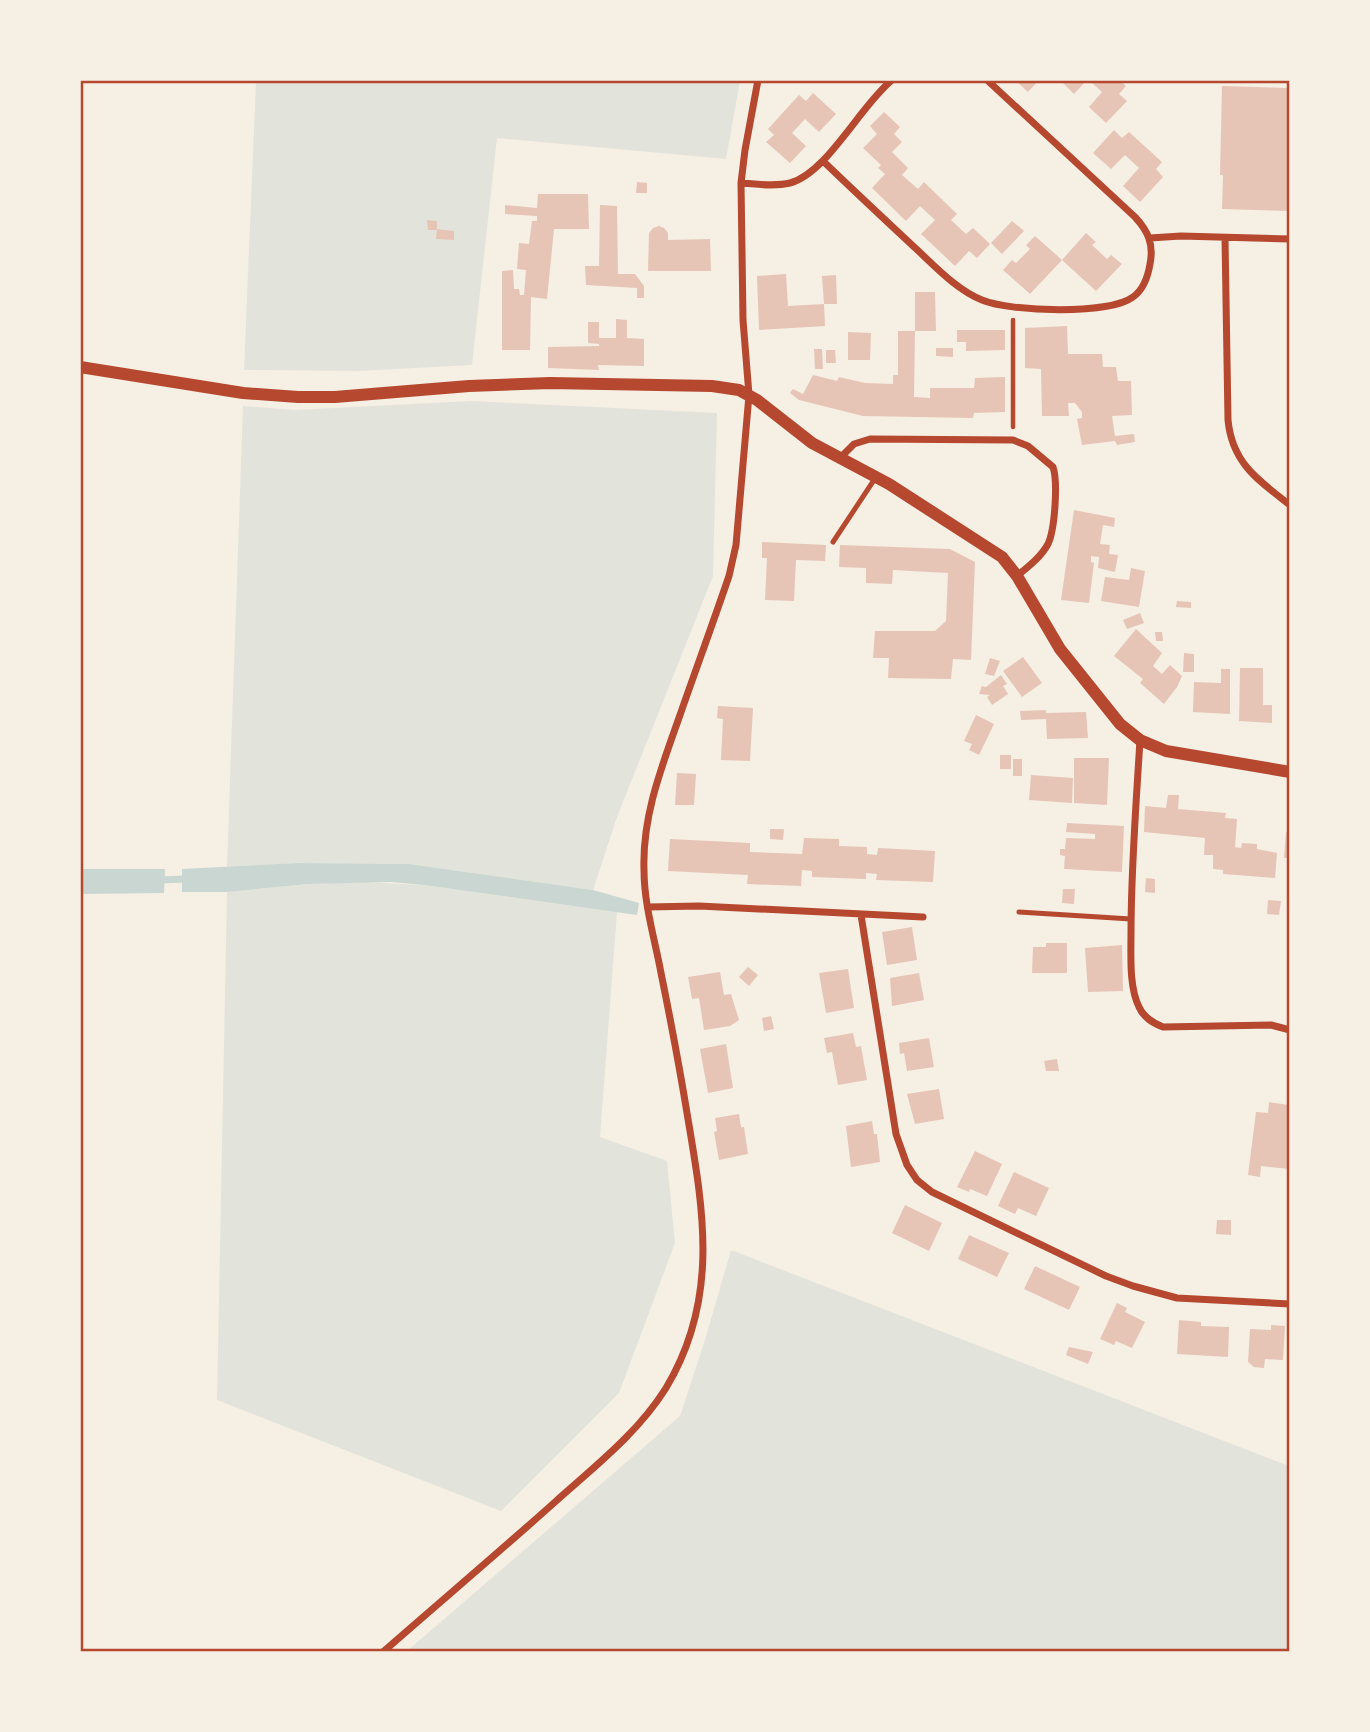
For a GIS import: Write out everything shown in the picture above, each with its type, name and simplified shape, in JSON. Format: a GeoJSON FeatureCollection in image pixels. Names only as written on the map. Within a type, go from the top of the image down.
{"type":"FeatureCollection","features":[{"type":"Feature","properties":{"kind":"street"},"geometry":{"type":"LineString","coordinates":[[383,1651],[620,1444],[653,1408],[685,1347],[701,1285],[704,1224],[676,1046],[648,907],[644,870],[649,814],[666,754],[732,566],[746,448],[749,395],[743,320],[741,183],[758,80]]}},
{"type":"Feature","properties":{"kind":"street"},"geometry":{"type":"LineString","coordinates":[[741,183],[787,184],[806,175],[822,161],[867,104],[892,80]]}},
{"type":"Feature","properties":{"kind":"street"},"geometry":{"type":"LineString","coordinates":[[822,161],[957,286],[979,299],[1013,309],[1094,307],[1136,296],[1146,279],[1151,259],[1147,231],[987,80]]}},
{"type":"Feature","properties":{"kind":"street"},"geometry":{"type":"LineString","coordinates":[[1150,238],[1181,236],[1290,239]]}},
{"type":"Feature","properties":{"kind":"street"},"geometry":{"type":"LineString","coordinates":[[1225,238],[1226,354],[1231,441],[1244,466],[1290,505]]}},
{"type":"Feature","properties":{"kind":"street"},"geometry":{"type":"LineString","coordinates":[[80,367],[243,393],[298,397],[550,383],[712,386],[749,395],[802,436],[839,459],[876,477],[994,550],[1011,566],[1045,627],[1071,664],[1120,724],[1140,740],[1153,747],[1180,754],[1290,772]]}},
{"type":"Feature","properties":{"kind":"street"},"geometry":{"type":"LineString","coordinates":[[839,459],[855,444],[870,439],[1013,440],[1028,446],[1053,467],[1056,479],[1048,543],[1017,576]]}},
{"type":"Feature","properties":{"kind":"street"},"geometry":{"type":"LineString","coordinates":[[1140,740],[1131,919],[1135,995],[1138,1005],[1148,1019],[1163,1027],[1271,1024],[1290,1030]]}},
{"type":"Feature","properties":{"kind":"street"},"geometry":{"type":"LineString","coordinates":[[648,907],[699,905],[923,917]]}},
{"type":"Feature","properties":{"kind":"street"},"geometry":{"type":"LineString","coordinates":[[860,915],[896,1134],[906,1165],[917,1180],[950,1202],[1106,1276],[1133,1286],[1177,1298],[1290,1304]]}},
{"type":"Feature","properties":{"kind":"lane"},"geometry":{"type":"LineString","coordinates":[[833,542],[876,477]]}},
{"type":"Feature","properties":{"kind":"lane"},"geometry":{"type":"LineString","coordinates":[[1019,912],[1131,919]]}},
{"type":"Feature","properties":{"kind":"path"},"geometry":{"type":"LineString","coordinates":[[1013,309],[1013,440]]}},
{"type":"Feature","properties":{"kind":"shaded area"},"geometry":{"type":"Polygon","coordinates":[[[256,81],[740,81],[726,159],[497,138],[472,365],[358,371],[244,370],[256,81]]]}},
{"type":"Feature","properties":{"kind":"shaded area"},"geometry":{"type":"Polygon","coordinates":[[[471,401],[717,413],[713,576],[617,817],[593,890],[409,864],[298,863],[227,867],[243,406],[295,410],[471,401]]]}},
{"type":"Feature","properties":{"kind":"shaded area"},"geometry":{"type":"Polygon","coordinates":[[[298,863],[409,864],[593,890],[639,903],[637,915],[391,882],[308,884],[227,892],[182,892],[182,869],[298,863]]]}},
{"type":"Feature","properties":{"kind":"shaded area"},"geometry":{"type":"Polygon","coordinates":[[[81,869],[165,869],[164,893],[81,894],[81,869]]]}},
{"type":"Feature","properties":{"kind":"shaded area"},"geometry":{"type":"Polygon","coordinates":[[[361,882],[424,885],[617,912],[600,1137],[667,1161],[675,1243],[619,1393],[501,1511],[217,1400],[227,892],[361,882]]]}},
{"type":"Feature","properties":{"kind":"shaded area"},"geometry":{"type":"Polygon","coordinates":[[[731,1250],[1289,1466],[1289,1651],[407,1651],[680,1416],[731,1250]]]}},
{"type":"Feature","properties":{"kind":"building"},"geometry":{"type":"Polygon","coordinates":[[[1015,80],[1039,80],[1028,92],[1015,80]]]}},
{"type":"Feature","properties":{"kind":"building"},"geometry":{"type":"Polygon","coordinates":[[[1060,80],[1087,80],[1074,94],[1060,80]]]}},
{"type":"Feature","properties":{"kind":"building"},"geometry":{"type":"Polygon","coordinates":[[[1089,80],[1119,80],[1126,86],[1119,94],[1127,101],[1106,123],[1089,107],[1102,92],[1089,80]]]}},
{"type":"Feature","properties":{"kind":"building"},"geometry":{"type":"Polygon","coordinates":[[[1222,86],[1289,88],[1289,211],[1222,209],[1222,86]]]}},
{"type":"Feature","properties":{"kind":"building"},"geometry":{"type":"Polygon","coordinates":[[[813,93],[836,114],[819,132],[805,119],[792,133],[806,146],[790,163],[766,142],[774,135],[768,129],[799,95],[806,101],[813,93]]]}},
{"type":"Feature","properties":{"kind":"building"},"geometry":{"type":"Polygon","coordinates":[[[884,112],[900,127],[894,134],[902,142],[892,152],[908,168],[902,175],[918,189],[924,182],[957,214],[951,220],[966,234],[973,228],[990,244],[977,258],[969,251],[955,266],[921,234],[935,220],[920,206],[906,221],[872,188],[885,174],[878,168],[881,165],[863,148],[877,134],[870,126],[884,112]]]}},
{"type":"Feature","properties":{"kind":"building"},"geometry":{"type":"Polygon","coordinates":[[[1114,130],[1122,138],[1129,132],[1162,162],[1156,169],[1163,177],[1140,202],[1123,186],[1139,168],[1125,155],[1111,169],[1093,153],[1114,130]]]}},
{"type":"Feature","properties":{"kind":"building"},"geometry":{"type":"Polygon","coordinates":[[[637,182],[647,183],[647,193],[636,193],[637,182]]]}},
{"type":"Feature","properties":{"kind":"building"},"geometry":{"type":"Polygon","coordinates":[[[538,194],[588,194],[589,229],[554,229],[547,299],[531,297],[530,350],[502,350],[502,271],[513,270],[514,289],[519,289],[520,295],[524,295],[526,270],[517,269],[519,243],[529,244],[532,221],[537,221],[537,216],[505,214],[505,205],[537,208],[538,194]]]}},
{"type":"Feature","properties":{"kind":"building"},"geometry":{"type":"Polygon","coordinates":[[[600,205],[617,206],[618,274],[635,274],[644,286],[644,298],[637,298],[637,288],[586,285],[585,266],[599,266],[600,205]]]}},
{"type":"Feature","properties":{"kind":"building"},"geometry":{"type":"Polygon","coordinates":[[[427,220],[437,221],[437,230],[428,230],[427,220]]]}},
{"type":"Feature","properties":{"kind":"building"},"geometry":{"type":"Polygon","coordinates":[[[1012,221],[1024,231],[1002,254],[991,243],[1012,221]]]}},
{"type":"Feature","properties":{"kind":"building"},"geometry":{"type":"Polygon","coordinates":[[[659,226],[668,233],[668,240],[710,239],[711,271],[648,271],[649,233],[659,226]]]}},
{"type":"Feature","properties":{"kind":"building"},"geometry":{"type":"Polygon","coordinates":[[[437,229],[454,231],[454,240],[436,239],[437,229]]]}},
{"type":"Feature","properties":{"kind":"building"},"geometry":{"type":"Polygon","coordinates":[[[1086,233],[1096,242],[1092,245],[1107,259],[1111,255],[1122,264],[1096,291],[1062,260],[1086,233]]]}},
{"type":"Feature","properties":{"kind":"building"},"geometry":{"type":"Polygon","coordinates":[[[1035,236],[1062,260],[1030,294],[1003,270],[1012,260],[1016,263],[1030,249],[1026,245],[1035,236]]]}},
{"type":"Feature","properties":{"kind":"building"},"geometry":{"type":"Polygon","coordinates":[[[786,274],[788,306],[824,304],[825,326],[759,330],[757,276],[786,274]]]}},
{"type":"Feature","properties":{"kind":"building"},"geometry":{"type":"Polygon","coordinates":[[[836,275],[837,304],[824,304],[822,276],[836,275]]]}},
{"type":"Feature","properties":{"kind":"building"},"geometry":{"type":"Polygon","coordinates":[[[915,292],[935,292],[936,331],[915,331],[915,292]]]}},
{"type":"Feature","properties":{"kind":"building"},"geometry":{"type":"Polygon","coordinates":[[[616,319],[627,320],[627,338],[644,339],[644,366],[598,365],[599,370],[548,368],[548,347],[599,346],[588,343],[588,322],[599,322],[599,338],[616,338],[616,319]]]}},
{"type":"Feature","properties":{"kind":"building"},"geometry":{"type":"Polygon","coordinates":[[[1067,326],[1068,354],[1102,354],[1103,367],[1116,367],[1118,381],[1131,381],[1132,415],[1112,416],[1115,436],[1134,434],[1135,442],[1117,445],[1115,441],[1082,445],[1077,419],[1082,418],[1082,412],[1075,403],[1068,403],[1069,416],[1042,416],[1041,369],[1025,368],[1025,328],[1067,326]]]}},
{"type":"Feature","properties":{"kind":"building"},"geometry":{"type":"Polygon","coordinates":[[[957,330],[1005,330],[1005,350],[966,351],[966,342],[957,342],[957,330]]]}},
{"type":"Feature","properties":{"kind":"building"},"geometry":{"type":"Polygon","coordinates":[[[898,331],[915,331],[914,397],[930,398],[930,388],[974,388],[975,378],[1005,377],[1005,412],[974,413],[973,418],[863,416],[799,400],[790,393],[793,389],[803,394],[813,375],[837,381],[839,377],[865,383],[893,384],[893,375],[898,375],[898,331]]]}},
{"type":"Feature","properties":{"kind":"building"},"geometry":{"type":"Polygon","coordinates":[[[848,332],[871,333],[870,360],[848,360],[848,332]]]}},
{"type":"Feature","properties":{"kind":"building"},"geometry":{"type":"Polygon","coordinates":[[[936,348],[953,348],[953,357],[936,356],[936,348]]]}},
{"type":"Feature","properties":{"kind":"building"},"geometry":{"type":"Polygon","coordinates":[[[814,349],[822,349],[823,369],[815,369],[814,349]]]}},
{"type":"Feature","properties":{"kind":"building"},"geometry":{"type":"Polygon","coordinates":[[[826,350],[835,350],[836,363],[826,363],[826,350]]]}},
{"type":"Feature","properties":{"kind":"building"},"geometry":{"type":"Polygon","coordinates":[[[1074,510],[1115,518],[1114,527],[1103,525],[1100,544],[1110,545],[1109,554],[1118,555],[1115,572],[1098,568],[1099,557],[1091,556],[1091,562],[1094,563],[1089,603],[1061,600],[1074,510]]]}},
{"type":"Feature","properties":{"kind":"building"},"geometry":{"type":"Polygon","coordinates":[[[762,542],[826,545],[825,561],[796,560],[794,601],[765,600],[767,558],[762,558],[762,542]]]}},
{"type":"Feature","properties":{"kind":"building"},"geometry":{"type":"Polygon","coordinates":[[[840,545],[950,549],[975,562],[971,660],[953,659],[951,679],[888,678],[889,658],[873,658],[875,631],[935,631],[946,621],[948,573],[893,570],[892,584],[866,583],[866,568],[839,567],[840,545]]]}},
{"type":"Feature","properties":{"kind":"building"},"geometry":{"type":"Polygon","coordinates":[[[1131,568],[1145,571],[1139,607],[1101,601],[1105,577],[1129,580],[1131,568]]]}},
{"type":"Feature","properties":{"kind":"building"},"geometry":{"type":"Polygon","coordinates":[[[1177,601],[1191,602],[1191,608],[1176,607],[1177,601]]]}},
{"type":"Feature","properties":{"kind":"building"},"geometry":{"type":"Polygon","coordinates":[[[1140,613],[1144,623],[1127,629],[1123,620],[1140,613]]]}},
{"type":"Feature","properties":{"kind":"building"},"geometry":{"type":"Polygon","coordinates":[[[1136,629],[1162,653],[1153,666],[1162,674],[1170,665],[1182,676],[1164,704],[1140,683],[1143,679],[1114,656],[1136,629]]]}},
{"type":"Feature","properties":{"kind":"building"},"geometry":{"type":"Polygon","coordinates":[[[1155,632],[1162,632],[1163,641],[1156,641],[1155,632]]]}},
{"type":"Feature","properties":{"kind":"building"},"geometry":{"type":"Polygon","coordinates":[[[1184,653],[1194,654],[1194,672],[1183,672],[1184,653]]]}},
{"type":"Feature","properties":{"kind":"building"},"geometry":{"type":"Polygon","coordinates":[[[1023,657],[1042,683],[1022,697],[1003,671],[1023,657]]]}},
{"type":"Feature","properties":{"kind":"building"},"geometry":{"type":"Polygon","coordinates":[[[990,658],[1000,661],[994,676],[985,674],[990,658]]]}},
{"type":"Feature","properties":{"kind":"building"},"geometry":{"type":"Polygon","coordinates":[[[1240,668],[1263,668],[1263,705],[1272,705],[1272,723],[1239,721],[1240,668]]]}},
{"type":"Feature","properties":{"kind":"building"},"geometry":{"type":"Polygon","coordinates":[[[1221,669],[1230,669],[1230,714],[1193,712],[1194,682],[1221,683],[1221,669]]]}},
{"type":"Feature","properties":{"kind":"building"},"geometry":{"type":"Polygon","coordinates":[[[1001,675],[1007,684],[1003,686],[1008,694],[992,705],[987,697],[990,695],[979,694],[982,686],[986,687],[1001,675]]]}},
{"type":"Feature","properties":{"kind":"building"},"geometry":{"type":"Polygon","coordinates":[[[718,706],[753,708],[750,761],[721,760],[723,719],[717,718],[718,706]]]}},
{"type":"Feature","properties":{"kind":"building"},"geometry":{"type":"Polygon","coordinates":[[[1046,710],[1046,713],[1086,712],[1088,738],[1047,739],[1046,719],[1021,720],[1020,711],[1046,710]]]}},
{"type":"Feature","properties":{"kind":"building"},"geometry":{"type":"Polygon","coordinates":[[[976,715],[994,724],[979,755],[969,750],[972,744],[964,741],[976,715]]]}},
{"type":"Feature","properties":{"kind":"building"},"geometry":{"type":"Polygon","coordinates":[[[1000,755],[1011,755],[1011,769],[1000,769],[1000,755]]]}},
{"type":"Feature","properties":{"kind":"building"},"geometry":{"type":"Polygon","coordinates":[[[1074,758],[1109,758],[1107,805],[1074,803],[1074,758]]]}},
{"type":"Feature","properties":{"kind":"building"},"geometry":{"type":"Polygon","coordinates":[[[1013,759],[1022,759],[1022,776],[1013,776],[1013,759]]]}},
{"type":"Feature","properties":{"kind":"building"},"geometry":{"type":"Polygon","coordinates":[[[677,773],[696,774],[694,805],[675,805],[677,773]]]}},
{"type":"Feature","properties":{"kind":"building"},"geometry":{"type":"Polygon","coordinates":[[[1031,775],[1073,778],[1072,803],[1029,800],[1031,775]]]}},
{"type":"Feature","properties":{"kind":"building"},"geometry":{"type":"Polygon","coordinates":[[[1168,795],[1179,795],[1178,809],[1226,813],[1225,818],[1237,819],[1235,847],[1241,848],[1242,843],[1257,844],[1257,849],[1277,853],[1275,878],[1223,874],[1223,870],[1213,869],[1213,855],[1204,855],[1205,838],[1144,832],[1145,806],[1166,808],[1168,795]]]}},
{"type":"Feature","properties":{"kind":"building"},"geometry":{"type":"Polygon","coordinates":[[[1067,823],[1124,826],[1122,872],[1064,869],[1065,856],[1060,855],[1060,849],[1065,849],[1066,838],[1095,839],[1095,834],[1066,832],[1067,823]]]}},
{"type":"Feature","properties":{"kind":"building"},"geometry":{"type":"Polygon","coordinates":[[[770,829],[784,829],[783,840],[770,839],[770,829]]]}},
{"type":"Feature","properties":{"kind":"building"},"geometry":{"type":"Polygon","coordinates":[[[1286,832],[1289,832],[1289,858],[1284,858],[1286,832]]]}},
{"type":"Feature","properties":{"kind":"building"},"geometry":{"type":"Polygon","coordinates":[[[804,838],[839,839],[839,846],[867,847],[867,854],[877,855],[878,848],[935,851],[933,882],[876,880],[877,874],[866,873],[866,879],[812,877],[812,871],[802,870],[801,886],[747,884],[748,875],[668,871],[670,839],[750,843],[750,852],[802,854],[804,838]]]}},
{"type":"Feature","properties":{"kind":"building"},"geometry":{"type":"Polygon","coordinates":[[[1146,878],[1155,879],[1155,893],[1145,892],[1146,878]]]}},
{"type":"Feature","properties":{"kind":"building"},"geometry":{"type":"Polygon","coordinates":[[[1063,889],[1075,889],[1074,904],[1062,903],[1063,889]]]}},
{"type":"Feature","properties":{"kind":"building"},"geometry":{"type":"Polygon","coordinates":[[[1268,900],[1281,901],[1279,915],[1267,914],[1268,900]]]}},
{"type":"Feature","properties":{"kind":"building"},"geometry":{"type":"Polygon","coordinates":[[[912,927],[917,960],[887,965],[882,932],[912,927]]]}},
{"type":"Feature","properties":{"kind":"building"},"geometry":{"type":"Polygon","coordinates":[[[1046,943],[1067,943],[1067,973],[1032,973],[1033,947],[1046,947],[1046,943]]]}},
{"type":"Feature","properties":{"kind":"building"},"geometry":{"type":"Polygon","coordinates":[[[1122,945],[1123,991],[1088,992],[1085,948],[1122,945]]]}},
{"type":"Feature","properties":{"kind":"building"},"geometry":{"type":"Polygon","coordinates":[[[748,967],[758,975],[749,986],[739,977],[748,967]]]}},
{"type":"Feature","properties":{"kind":"building"},"geometry":{"type":"Polygon","coordinates":[[[848,969],[854,1008],[826,1013],[819,973],[848,969]]]}},
{"type":"Feature","properties":{"kind":"building"},"geometry":{"type":"Polygon","coordinates":[[[720,972],[724,995],[731,994],[739,1020],[730,1026],[704,1030],[699,998],[692,999],[688,977],[720,972]]]}},
{"type":"Feature","properties":{"kind":"building"},"geometry":{"type":"Polygon","coordinates":[[[919,973],[924,1000],[892,1006],[890,978],[919,973]]]}},
{"type":"Feature","properties":{"kind":"building"},"geometry":{"type":"Polygon","coordinates":[[[771,1016],[774,1029],[764,1031],[762,1018],[771,1016]]]}},
{"type":"Feature","properties":{"kind":"building"},"geometry":{"type":"Polygon","coordinates":[[[853,1033],[856,1047],[861,1046],[867,1080],[838,1085],[832,1052],[827,1053],[824,1038],[853,1033]]]}},
{"type":"Feature","properties":{"kind":"building"},"geometry":{"type":"Polygon","coordinates":[[[929,1038],[934,1067],[907,1071],[899,1043],[929,1038]]]}},
{"type":"Feature","properties":{"kind":"building"},"geometry":{"type":"Polygon","coordinates":[[[726,1044],[733,1088],[708,1093],[700,1049],[726,1044]]]}},
{"type":"Feature","properties":{"kind":"building"},"geometry":{"type":"Polygon","coordinates":[[[1057,1059],[1059,1071],[1046,1071],[1044,1061],[1057,1059]]]}},
{"type":"Feature","properties":{"kind":"building"},"geometry":{"type":"Polygon","coordinates":[[[939,1089],[944,1119],[915,1124],[907,1094],[939,1089]]]}},
{"type":"Feature","properties":{"kind":"building"},"geometry":{"type":"Polygon","coordinates":[[[1269,1102],[1289,1105],[1289,1169],[1261,1166],[1260,1177],[1248,1175],[1256,1112],[1268,1113],[1269,1102]]]}},
{"type":"Feature","properties":{"kind":"building"},"geometry":{"type":"Polygon","coordinates":[[[739,1114],[748,1154],[719,1160],[714,1132],[717,1131],[715,1118],[739,1114]]]}},
{"type":"Feature","properties":{"kind":"building"},"geometry":{"type":"Polygon","coordinates":[[[872,1121],[874,1134],[877,1134],[880,1162],[851,1167],[846,1126],[872,1121]]]}},
{"type":"Feature","properties":{"kind":"building"},"geometry":{"type":"Polygon","coordinates":[[[975,1151],[1002,1164],[987,1196],[957,1187],[975,1151]]]}},
{"type":"Feature","properties":{"kind":"building"},"geometry":{"type":"Polygon","coordinates":[[[1014,1172],[1049,1188],[1036,1216],[1018,1208],[1015,1214],[998,1206],[1014,1172]]]}},
{"type":"Feature","properties":{"kind":"building"},"geometry":{"type":"Polygon","coordinates":[[[905,1205],[942,1223],[929,1251],[892,1233],[905,1205]]]}},
{"type":"Feature","properties":{"kind":"building"},"geometry":{"type":"Polygon","coordinates":[[[1217,1220],[1231,1220],[1231,1235],[1216,1234],[1217,1220]]]}},
{"type":"Feature","properties":{"kind":"building"},"geometry":{"type":"Polygon","coordinates":[[[969,1235],[1009,1253],[997,1277],[958,1259],[969,1235]]]}},
{"type":"Feature","properties":{"kind":"building"},"geometry":{"type":"Polygon","coordinates":[[[1035,1266],[1080,1287],[1069,1310],[1024,1289],[1035,1266]]]}},
{"type":"Feature","properties":{"kind":"building"},"geometry":{"type":"Polygon","coordinates":[[[1117,1303],[1127,1308],[1125,1312],[1145,1322],[1132,1348],[1116,1341],[1114,1345],[1100,1339],[1117,1303]]]}},
{"type":"Feature","properties":{"kind":"building"},"geometry":{"type":"Polygon","coordinates":[[[1179,1320],[1201,1322],[1201,1326],[1229,1327],[1228,1357],[1177,1354],[1179,1320]]]}},
{"type":"Feature","properties":{"kind":"building"},"geometry":{"type":"Polygon","coordinates":[[[1271,1325],[1285,1326],[1283,1360],[1265,1359],[1264,1368],[1254,1367],[1248,1362],[1250,1329],[1271,1330],[1271,1325]]]}},
{"type":"Feature","properties":{"kind":"building"},"geometry":{"type":"Polygon","coordinates":[[[1069,1347],[1093,1352],[1088,1364],[1066,1355],[1069,1347]]]}},
{"type":"Feature","properties":{"kind":"waterway"},"geometry":{"type":"LineString","coordinates":[[156,880],[189,879]]}}]}
